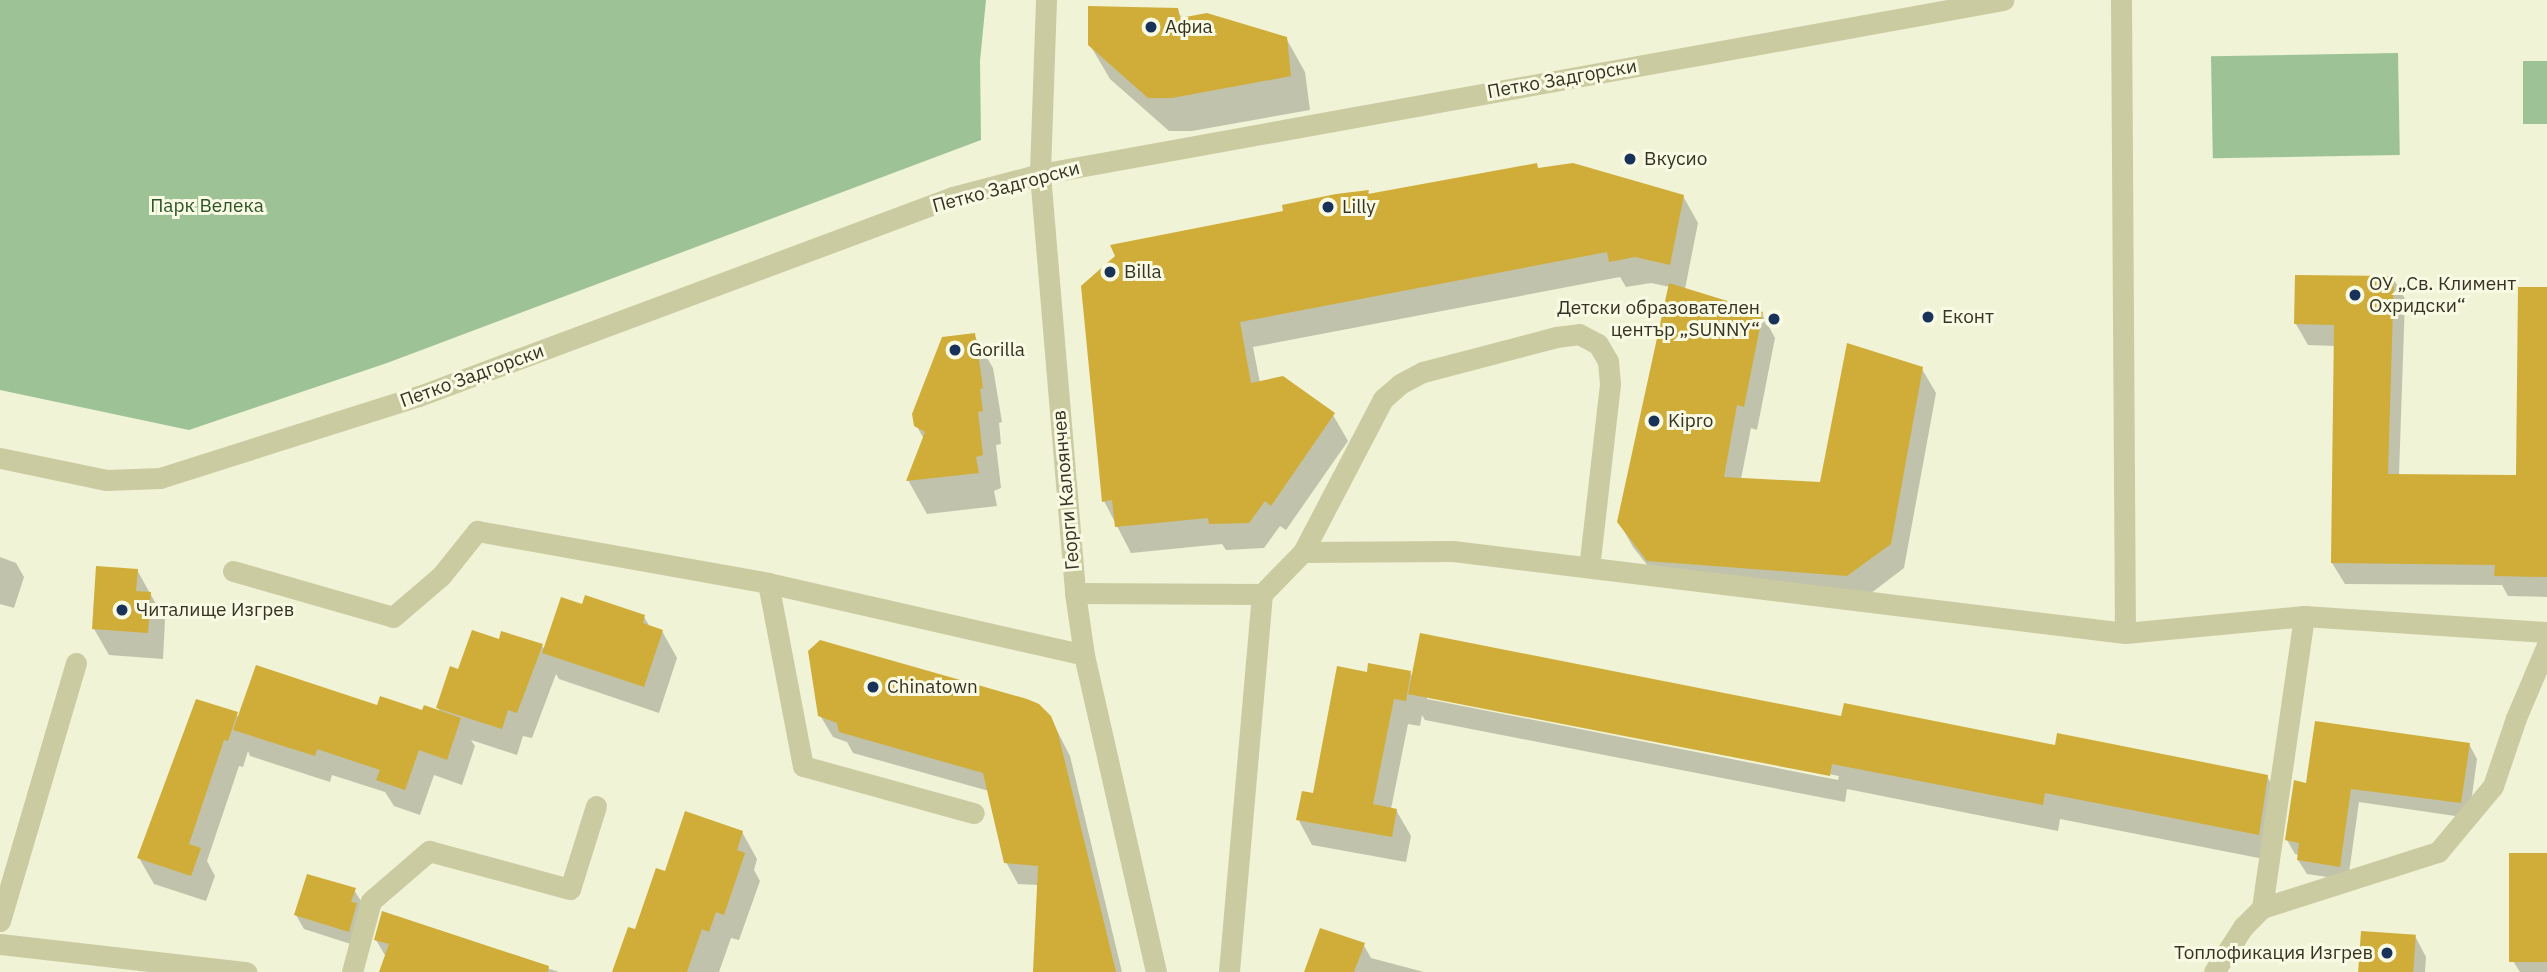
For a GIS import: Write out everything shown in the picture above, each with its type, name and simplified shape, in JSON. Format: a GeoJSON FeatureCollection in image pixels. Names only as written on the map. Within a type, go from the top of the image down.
{"type":"FeatureCollection","features":[{"type":"Feature","properties":{"kind":"street","name":"Георги Калоянчев"},"geometry":{"type":"LineString","coordinates":[[1046,0],[1040,174],[1075,593],[1084,655],[1156,972]]}},
{"type":"Feature","properties":{"kind":"street","name":"Петко Задгорски"},"geometry":{"type":"LineString","coordinates":[[0,458],[121,481],[160,478],[204,467],[419,397],[953,197],[1040,174],[2003,0]]}},
{"type":"Feature","properties":{"kind":"street"},"geometry":{"type":"LineString","coordinates":[[2121,0],[2125,633]]}},
{"type":"Feature","properties":{"kind":"street"},"geometry":{"type":"LineString","coordinates":[[1230,972],[1262,594],[1303,551],[1383,399],[1400,384],[1423,373],[1556,337],[1578,334],[1598,344],[1608,361],[1610,384],[1589,567]]}},
{"type":"Feature","properties":{"kind":"street"},"geometry":{"type":"LineString","coordinates":[[233,571],[393,617],[440,576],[477,531],[768,583],[1084,655]]}},
{"type":"Feature","properties":{"kind":"street"},"geometry":{"type":"LineString","coordinates":[[1303,551],[1453,551],[2125,633],[2304,615],[2547,632]]}},
{"type":"Feature","properties":{"kind":"street"},"geometry":{"type":"LineString","coordinates":[[768,583],[803,766],[974,813]]}},
{"type":"Feature","properties":{"kind":"street"},"geometry":{"type":"LineString","coordinates":[[1075,593],[1262,594]]}},
{"type":"Feature","properties":{"kind":"street"},"geometry":{"type":"LineString","coordinates":[[2262,908],[2304,615]]}},
{"type":"Feature","properties":{"kind":"street"},"geometry":{"type":"LineString","coordinates":[[2214,972],[2243,927],[2262,908],[2438,852],[2493,786],[2516,718],[2547,645]]}},
{"type":"Feature","properties":{"kind":"street"},"geometry":{"type":"LineString","coordinates":[[0,921],[76,663]]}},
{"type":"Feature","properties":{"kind":"street"},"geometry":{"type":"LineString","coordinates":[[352,972],[371,901],[429,851],[570,889],[596,806]]}},
{"type":"Feature","properties":{"kind":"street"},"geometry":{"type":"LineString","coordinates":[[0,944],[246,972]]}},
{"type":"Feature","properties":{"kind":"green space","name":"Парк Велека"},"geometry":{"type":"Polygon","coordinates":[[[0,0],[986,0],[980,61],[981,140],[387,363],[189,430],[0,390],[0,0]]]}},
{"type":"Feature","properties":{"kind":"green space"},"geometry":{"type":"Polygon","coordinates":[[[2398,53],[2400,155],[2213,158],[2211,56],[2398,53]]]}},
{"type":"Feature","properties":{"kind":"green space"},"geometry":{"type":"Polygon","coordinates":[[[2523,61],[2547,61],[2547,124],[2523,124],[2523,61]]]}},
{"type":"Feature","properties":{"kind":"building"},"geometry":{"type":"Polygon","coordinates":[[[1088,6],[1178,8],[1180,18],[1207,13],[1287,37],[1291,76],[1172,98],[1148,98],[1088,45],[1088,6]]]}},
{"type":"Feature","properties":{"kind":"building"},"geometry":{"type":"Polygon","coordinates":[[[1537,163],[1538,168],[1573,163],[1684,195],[1670,265],[1635,257],[1609,262],[1607,252],[1240,322],[1251,383],[1283,376],[1335,413],[1271,506],[1265,501],[1249,523],[1209,524],[1208,518],[1115,527],[1112,500],[1102,502],[1081,286],[1115,256],[1110,245],[1283,211],[1282,205],[1336,194],[1369,190],[1368,194],[1537,163]]]}},
{"type":"Feature","properties":{"kind":"building"},"geometry":{"type":"Polygon","coordinates":[[[2295,275],[2394,276],[2388,474],[2516,475],[2518,287],[2547,287],[2547,577],[2494,576],[2495,565],[2331,563],[2334,325],[2294,324],[2295,275]]]}},
{"type":"Feature","properties":{"kind":"building"},"geometry":{"type":"Polygon","coordinates":[[[1669,283],[1763,312],[1744,407],[1737,405],[1724,477],[1820,482],[1847,343],[1923,367],[1891,544],[1847,576],[1647,561],[1617,522],[1669,283]]]}},
{"type":"Feature","properties":{"kind":"building"},"geometry":{"type":"Polygon","coordinates":[[[975,333],[983,388],[980,389],[983,411],[978,412],[983,455],[976,457],[979,473],[906,481],[925,432],[914,426],[912,414],[942,337],[975,333]]]}},
{"type":"Feature","properties":{"kind":"building","name":"Читалище Изгрев"},"geometry":{"type":"Polygon","coordinates":[[[96,566],[138,569],[136,591],[151,592],[148,633],[92,629],[96,566]]]}},
{"type":"Feature","properties":{"kind":"building"},"geometry":{"type":"Polygon","coordinates":[[[585,595],[645,615],[643,623],[663,630],[644,687],[542,653],[561,597],[582,604],[585,595]]]}},
{"type":"Feature","properties":{"kind":"building"},"geometry":{"type":"Polygon","coordinates":[[[472,630],[499,639],[501,631],[543,644],[517,713],[508,710],[502,729],[436,708],[450,666],[458,669],[472,630]]]}},
{"type":"Feature","properties":{"kind":"building"},"geometry":{"type":"Polygon","coordinates":[[[1420,633],[1841,716],[1844,703],[2055,745],[2057,733],[2268,775],[2259,835],[2045,793],[2043,805],[1832,764],[1830,776],[1408,694],[1420,633]]]}},
{"type":"Feature","properties":{"kind":"building"},"geometry":{"type":"Polygon","coordinates":[[[820,640],[1027,699],[1039,704],[1051,716],[1058,733],[1116,972],[1033,972],[1038,866],[1004,863],[983,773],[839,732],[837,723],[818,716],[808,651],[820,640]]]}},
{"type":"Feature","properties":{"kind":"building"},"geometry":{"type":"Polygon","coordinates":[[[1368,663],[1411,671],[1406,701],[1394,699],[1373,804],[1397,809],[1392,837],[1296,820],[1302,791],[1313,793],[1337,666],[1367,672],[1368,663]]]}},
{"type":"Feature","properties":{"kind":"building"},"geometry":{"type":"Polygon","coordinates":[[[256,665],[377,705],[380,696],[422,710],[424,705],[461,718],[447,760],[419,750],[405,790],[376,780],[380,770],[317,749],[315,756],[233,730],[256,665]]]}},
{"type":"Feature","properties":{"kind":"building"},"geometry":{"type":"Polygon","coordinates":[[[196,699],[238,712],[228,741],[224,740],[189,844],[201,848],[191,876],[137,858],[196,699]]]}},
{"type":"Feature","properties":{"kind":"building"},"geometry":{"type":"Polygon","coordinates":[[[2315,721],[2470,743],[2461,803],[2351,789],[2340,867],[2297,860],[2299,843],[2285,840],[2294,780],[2306,783],[2315,721]]]}},
{"type":"Feature","properties":{"kind":"building"},"geometry":{"type":"Polygon","coordinates":[[[685,811],[743,831],[737,850],[745,853],[724,915],[716,912],[709,932],[702,929],[687,972],[612,972],[628,927],[635,929],[656,868],[665,871],[685,811]]]}},
{"type":"Feature","properties":{"kind":"building"},"geometry":{"type":"Polygon","coordinates":[[[2509,853],[2547,853],[2547,962],[2509,962],[2509,853]]]}},
{"type":"Feature","properties":{"kind":"building"},"geometry":{"type":"Polygon","coordinates":[[[307,874],[356,888],[351,902],[357,903],[349,932],[294,915],[307,874]]]}},
{"type":"Feature","properties":{"kind":"building"},"geometry":{"type":"Polygon","coordinates":[[[382,911],[549,966],[548,972],[379,972],[389,944],[374,940],[382,911]]]}},
{"type":"Feature","properties":{"kind":"building"},"geometry":{"type":"Polygon","coordinates":[[[1320,928],[1365,943],[1354,972],[1304,972],[1320,928]]]}},
{"type":"Feature","properties":{"kind":"building","name":"Топлофикация Изгрев"},"geometry":{"type":"Polygon","coordinates":[[[2361,931],[2416,935],[2413,972],[2358,972],[2361,931]]]}},
{"type":"Feature","properties":{"kind":"place","name":"Афиа"},"geometry":{"type":"Point","coordinates":[1151,27]}},
{"type":"Feature","properties":{"kind":"place","name":"Вкусио"},"geometry":{"type":"Point","coordinates":[1630,159]}},
{"type":"Feature","properties":{"kind":"place","name":"Lilly"},"geometry":{"type":"Point","coordinates":[1328,207]}},
{"type":"Feature","properties":{"kind":"place","name":"Billa"},"geometry":{"type":"Point","coordinates":[1110,272]}},
{"type":"Feature","properties":{"kind":"place","name":"ОУ „Св. Климент Охридски“"},"geometry":{"type":"Point","coordinates":[2355,295]}},
{"type":"Feature","properties":{"kind":"place","name":"Еконт"},"geometry":{"type":"Point","coordinates":[1928,317]}},
{"type":"Feature","properties":{"kind":"place","name":"Детски образователен център „SUNNY“"},"geometry":{"type":"Point","coordinates":[1774,319]}},
{"type":"Feature","properties":{"kind":"place","name":"Gorilla"},"geometry":{"type":"Point","coordinates":[955,350]}},
{"type":"Feature","properties":{"kind":"place","name":"Kipro"},"geometry":{"type":"Point","coordinates":[1654,421]}},
{"type":"Feature","properties":{"kind":"place","name":"Читалище Изгрев"},"geometry":{"type":"Point","coordinates":[122,610]}},
{"type":"Feature","properties":{"kind":"place","name":"Chinatown"},"geometry":{"type":"Point","coordinates":[873,687]}},
{"type":"Feature","properties":{"kind":"place","name":"Топлофикация Изгрев"},"geometry":{"type":"Point","coordinates":[2387,953]}}]}
